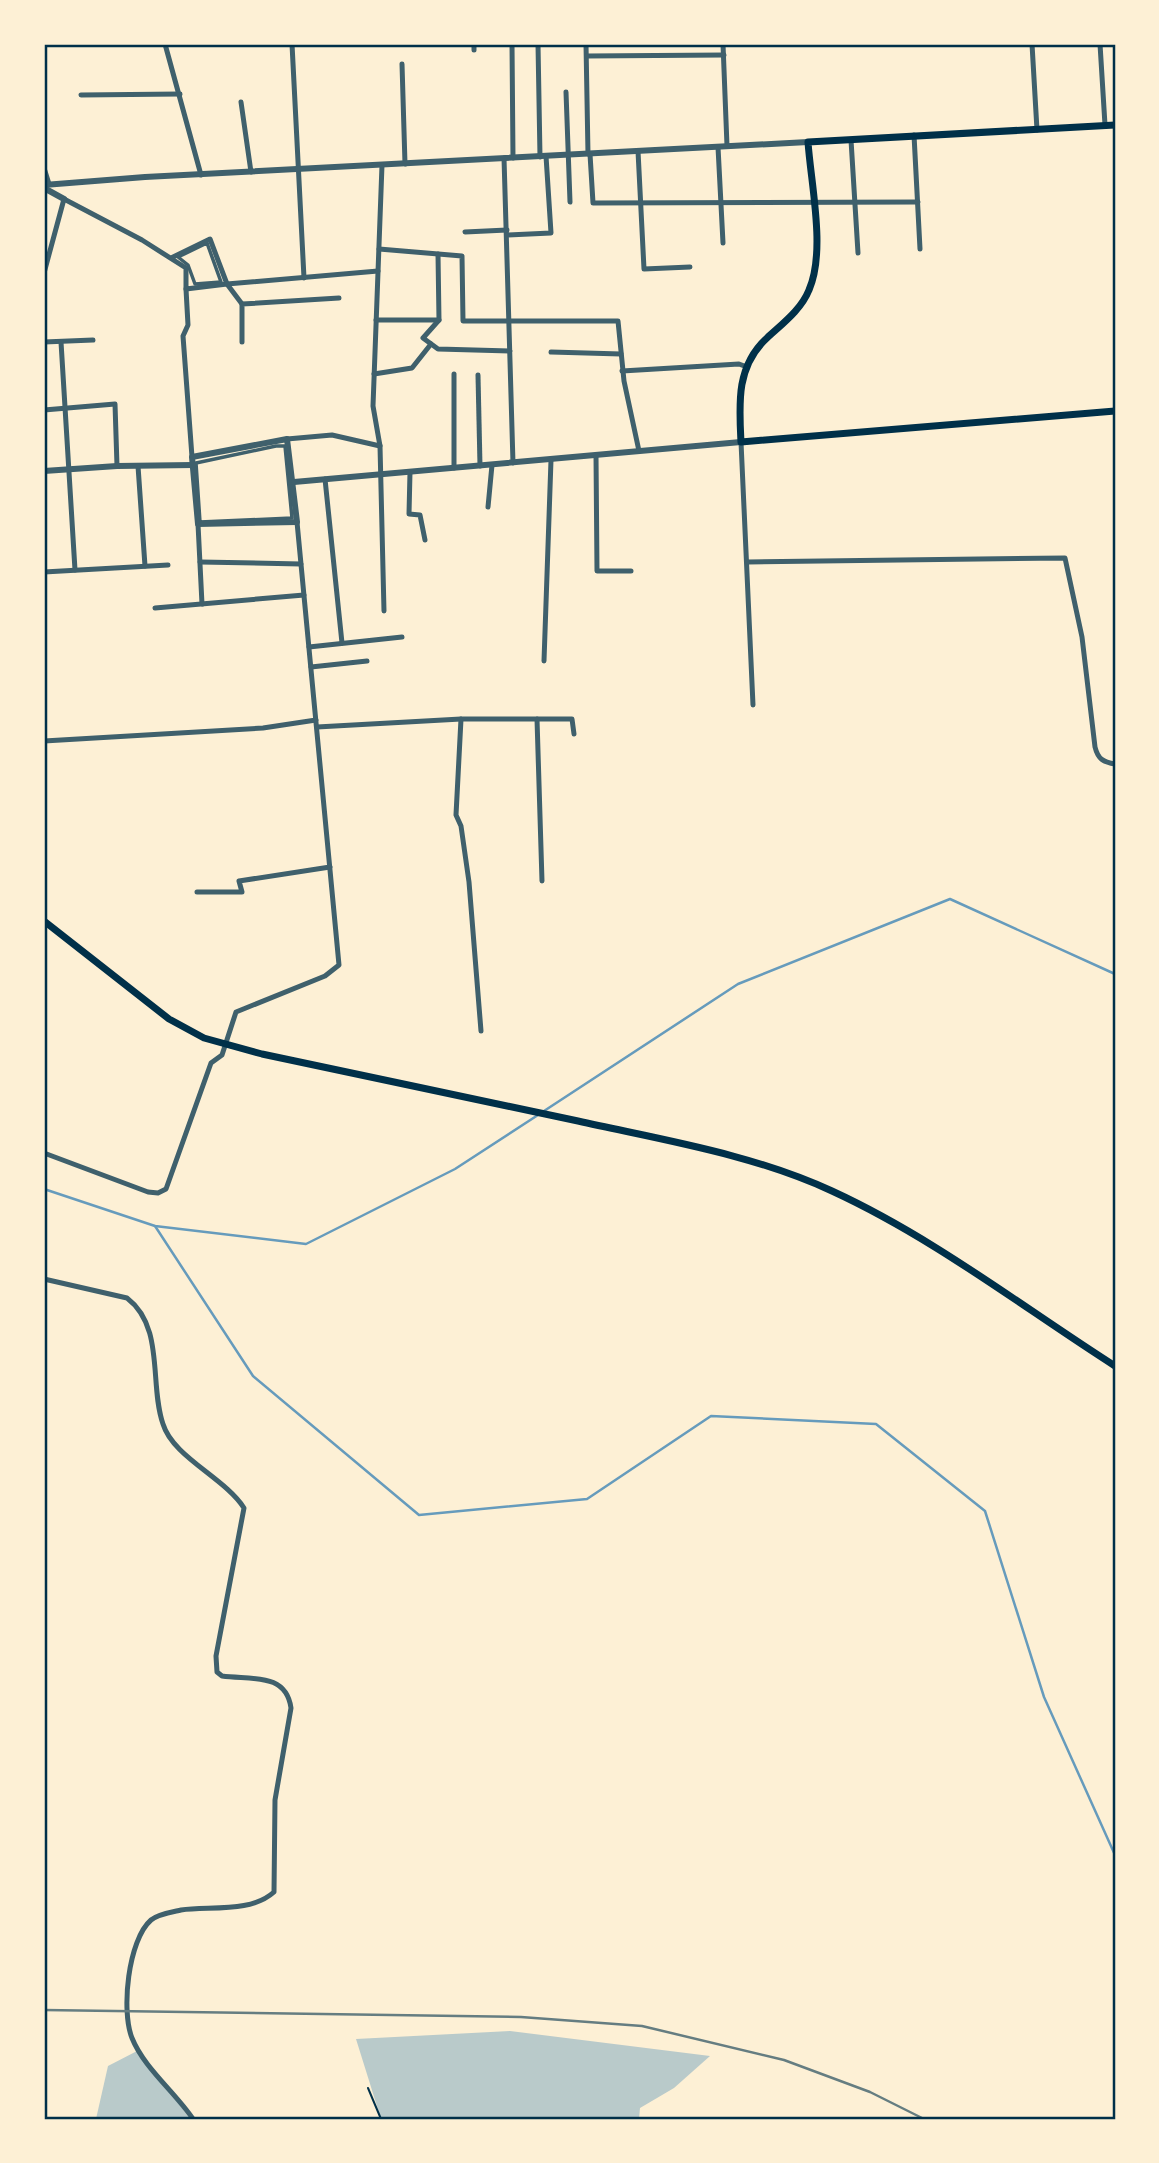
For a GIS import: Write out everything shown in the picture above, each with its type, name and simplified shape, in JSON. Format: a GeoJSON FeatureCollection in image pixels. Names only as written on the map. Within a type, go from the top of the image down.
{"type":"FeatureCollection","features":[{"type":"Feature","properties":{"kind":"main road"},"geometry":{"type":"LineString","coordinates":[[1115,125],[808,142],[816,265],[809,291],[794,312],[764,340],[747,367],[739,401],[741,442],[1115,411]]}},
{"type":"Feature","properties":{"kind":"main road"},"geometry":{"type":"LineString","coordinates":[[44,921],[169,1019],[204,1038],[224,1045],[717,1152],[831,1190],[914,1232],[1115,1366]]}},
{"type":"Feature","properties":{"kind":"street"},"geometry":{"type":"LineString","coordinates":[[165,44],[201,175]]}},
{"type":"Feature","properties":{"kind":"street"},"geometry":{"type":"LineString","coordinates":[[292,44],[304,278]]}},
{"type":"Feature","properties":{"kind":"street"},"geometry":{"type":"LineString","coordinates":[[512,44],[513,158]]}},
{"type":"Feature","properties":{"kind":"street"},"geometry":{"type":"LineString","coordinates":[[465,232],[551,233],[543,157],[538,44]]}},
{"type":"Feature","properties":{"kind":"street"},"geometry":{"type":"LineString","coordinates":[[586,44],[593,203],[918,202]]}},
{"type":"Feature","properties":{"kind":"street"},"geometry":{"type":"LineString","coordinates":[[723,44],[727,146]]}},
{"type":"Feature","properties":{"kind":"street"},"geometry":{"type":"LineString","coordinates":[[1032,44],[1037,130]]}},
{"type":"Feature","properties":{"kind":"street"},"geometry":{"type":"LineString","coordinates":[[1101,44],[1105,125]]}},
{"type":"Feature","properties":{"kind":"street"},"geometry":{"type":"LineString","coordinates":[[587,56],[724,55]]}},
{"type":"Feature","properties":{"kind":"street"},"geometry":{"type":"LineString","coordinates":[[402,64],[405,164]]}},
{"type":"Feature","properties":{"kind":"street"},"geometry":{"type":"LineString","coordinates":[[566,92],[570,202]]}},
{"type":"Feature","properties":{"kind":"street"},"geometry":{"type":"LineString","coordinates":[[81,95],[180,94]]}},
{"type":"Feature","properties":{"kind":"street"},"geometry":{"type":"LineString","coordinates":[[241,102],[251,172]]}},
{"type":"Feature","properties":{"kind":"street"},"geometry":{"type":"LineString","coordinates":[[914,135],[920,249]]}},
{"type":"Feature","properties":{"kind":"street"},"geometry":{"type":"LineString","coordinates":[[851,140],[858,253]]}},
{"type":"Feature","properties":{"kind":"street"},"geometry":{"type":"LineString","coordinates":[[45,186],[299,169],[808,142]]}},
{"type":"Feature","properties":{"kind":"street"},"geometry":{"type":"LineString","coordinates":[[718,147],[723,243]]}},
{"type":"Feature","properties":{"kind":"street"},"geometry":{"type":"LineString","coordinates":[[638,151],[644,269],[690,267]]}},
{"type":"Feature","properties":{"kind":"street"},"geometry":{"type":"LineString","coordinates":[[505,158],[513,463]]}},
{"type":"Feature","properties":{"kind":"street"},"geometry":{"type":"LineString","coordinates":[[382,165],[374,421],[380,446],[382,474],[384,611]]}},
{"type":"Feature","properties":{"kind":"street"},"geometry":{"type":"LineString","coordinates":[[44,168],[45,186]]}},
{"type":"Feature","properties":{"kind":"street"},"geometry":{"type":"LineString","coordinates":[[45,186],[186,268],[188,325],[183,336],[199,523]]}},
{"type":"Feature","properties":{"kind":"street"},"geometry":{"type":"LineString","coordinates":[[44,273],[64,199]]}},
{"type":"Feature","properties":{"kind":"street"},"geometry":{"type":"LineString","coordinates":[[172,258],[210,239],[227,284],[242,304],[242,342]]}},
{"type":"Feature","properties":{"kind":"street"},"geometry":{"type":"LineString","coordinates":[[207,243],[221,282],[195,284],[188,265],[178,257],[207,243]]}},
{"type":"Feature","properties":{"kind":"street"},"geometry":{"type":"LineString","coordinates":[[379,249],[462,256],[463,321],[618,321],[622,371],[639,451]]}},
{"type":"Feature","properties":{"kind":"street"},"geometry":{"type":"LineString","coordinates":[[438,254],[439,320]]}},
{"type":"Feature","properties":{"kind":"street"},"geometry":{"type":"LineString","coordinates":[[186,289],[377,271]]}},
{"type":"Feature","properties":{"kind":"street"},"geometry":{"type":"LineString","coordinates":[[242,304],[339,298]]}},
{"type":"Feature","properties":{"kind":"street"},"geometry":{"type":"LineString","coordinates":[[376,320],[439,320]]}},
{"type":"Feature","properties":{"kind":"street"},"geometry":{"type":"LineString","coordinates":[[439,320],[428,328],[423,338],[441,350],[510,351]]}},
{"type":"Feature","properties":{"kind":"street"},"geometry":{"type":"LineString","coordinates":[[44,342],[93,340]]}},
{"type":"Feature","properties":{"kind":"street"},"geometry":{"type":"LineString","coordinates":[[61,342],[75,570]]}},
{"type":"Feature","properties":{"kind":"street"},"geometry":{"type":"LineString","coordinates":[[374,374],[412,368],[431,344]]}},
{"type":"Feature","properties":{"kind":"street"},"geometry":{"type":"LineString","coordinates":[[551,352],[621,354]]}},
{"type":"Feature","properties":{"kind":"street"},"geometry":{"type":"LineString","coordinates":[[622,371],[739,364],[747,367]]}},
{"type":"Feature","properties":{"kind":"street"},"geometry":{"type":"LineString","coordinates":[[454,374],[454,468]]}},
{"type":"Feature","properties":{"kind":"street"},"geometry":{"type":"LineString","coordinates":[[478,375],[480,466]]}},
{"type":"Feature","properties":{"kind":"street"},"geometry":{"type":"LineString","coordinates":[[44,410],[115,404],[117,466]]}},
{"type":"Feature","properties":{"kind":"street"},"geometry":{"type":"LineString","coordinates":[[44,471],[192,461],[287,439],[332,435],[380,446]]}},
{"type":"Feature","properties":{"kind":"street"},"geometry":{"type":"LineString","coordinates":[[44,1153],[148,1192],[158,1193],[166,1189],[211,1063],[222,1055],[236,1013],[325,976],[338,965],[294,482],[287,439]]}},
{"type":"Feature","properties":{"kind":"street"},"geometry":{"type":"LineString","coordinates":[[294,482],[741,442],[752,705]]}},
{"type":"Feature","properties":{"kind":"street"},"geometry":{"type":"LineString","coordinates":[[199,523],[292,518],[285,446],[196,463],[202,604]]}},
{"type":"Feature","properties":{"kind":"street"},"geometry":{"type":"LineString","coordinates":[[596,455],[597,571],[631,571]]}},
{"type":"Feature","properties":{"kind":"street"},"geometry":{"type":"LineString","coordinates":[[544,661],[551,460]]}},
{"type":"Feature","properties":{"kind":"street"},"geometry":{"type":"LineString","coordinates":[[488,507],[492,465]]}},
{"type":"Feature","properties":{"kind":"street"},"geometry":{"type":"LineString","coordinates":[[138,466],[145,566]]}},
{"type":"Feature","properties":{"kind":"street"},"geometry":{"type":"LineString","coordinates":[[410,472],[409,514],[421,515],[425,540]]}},
{"type":"Feature","properties":{"kind":"street"},"geometry":{"type":"LineString","coordinates":[[325,479],[342,643]]}},
{"type":"Feature","properties":{"kind":"street"},"geometry":{"type":"LineString","coordinates":[[199,523],[297,522]]}},
{"type":"Feature","properties":{"kind":"street"},"geometry":{"type":"LineString","coordinates":[[748,562],[1065,558],[1082,638],[1097,757],[1105,763],[1115,764]]}},
{"type":"Feature","properties":{"kind":"street"},"geometry":{"type":"LineString","coordinates":[[200,562],[301,564]]}},
{"type":"Feature","properties":{"kind":"street"},"geometry":{"type":"LineString","coordinates":[[44,572],[168,565]]}},
{"type":"Feature","properties":{"kind":"street"},"geometry":{"type":"LineString","coordinates":[[155,608],[304,595]]}},
{"type":"Feature","properties":{"kind":"street"},"geometry":{"type":"LineString","coordinates":[[309,647],[402,637]]}},
{"type":"Feature","properties":{"kind":"street"},"geometry":{"type":"LineString","coordinates":[[311,667],[367,661]]}},
{"type":"Feature","properties":{"kind":"street"},"geometry":{"type":"LineString","coordinates":[[461,719],[456,816],[461,826],[469,882],[481,1031]]}},
{"type":"Feature","properties":{"kind":"street"},"geometry":{"type":"LineString","coordinates":[[44,741],[263,729],[317,723],[461,719],[572,719],[574,734]]}},
{"type":"Feature","properties":{"kind":"street"},"geometry":{"type":"LineString","coordinates":[[537,719],[542,881]]}},
{"type":"Feature","properties":{"kind":"street"},"geometry":{"type":"LineString","coordinates":[[197,892],[242,892],[239,881],[330,867]]}},
{"type":"Feature","properties":{"kind":"street"},"geometry":{"type":"LineString","coordinates":[[44,1279],[127,1298],[137,1306],[153,1343],[163,1425],[184,1452],[244,1508],[216,1656],[217,1672],[222,1676],[274,1682],[284,1687],[291,1708],[275,1800],[274,1892],[268,1898],[245,1905],[179,1910],[153,1918],[140,1934],[132,1959],[127,2002],[127,2017],[132,2037],[139,2050],[193,2119]]}},
{"type":"Feature","properties":{"kind":"path"},"geometry":{"type":"LineString","coordinates":[[368,2088],[381,2119]]}},
{"type":"Feature","properties":{"kind":"shaded area"},"geometry":{"type":"Polygon","coordinates":[[[510,2031],[710,2056],[674,2088],[640,2108],[639,2119],[381,2119],[356,2039],[510,2031]]]}},
{"type":"Feature","properties":{"kind":"shaded area"},"geometry":{"type":"Polygon","coordinates":[[[139,2050],[190,2119],[96,2119],[108,2066],[139,2050]]]}},
{"type":"Feature","properties":{"kind":"waterway"},"geometry":{"type":"LineString","coordinates":[[544,1111],[738,984],[950,899],[1115,974]]}},
{"type":"Feature","properties":{"kind":"waterway"},"geometry":{"type":"LineString","coordinates":[[44,1189],[155,1226],[306,1244],[455,1169],[538,1115]]}},
{"type":"Feature","properties":{"kind":"waterway"},"geometry":{"type":"LineString","coordinates":[[155,1226],[253,1376],[419,1515],[587,1499],[711,1416],[876,1424],[985,1511],[1044,1697],[1115,1855]]}},
{"type":"Feature","properties":{"kind":"railway"},"geometry":{"type":"LineString","coordinates":[[44,2010],[521,2017],[642,2026],[784,2060],[870,2092],[924,2119]]}}]}
